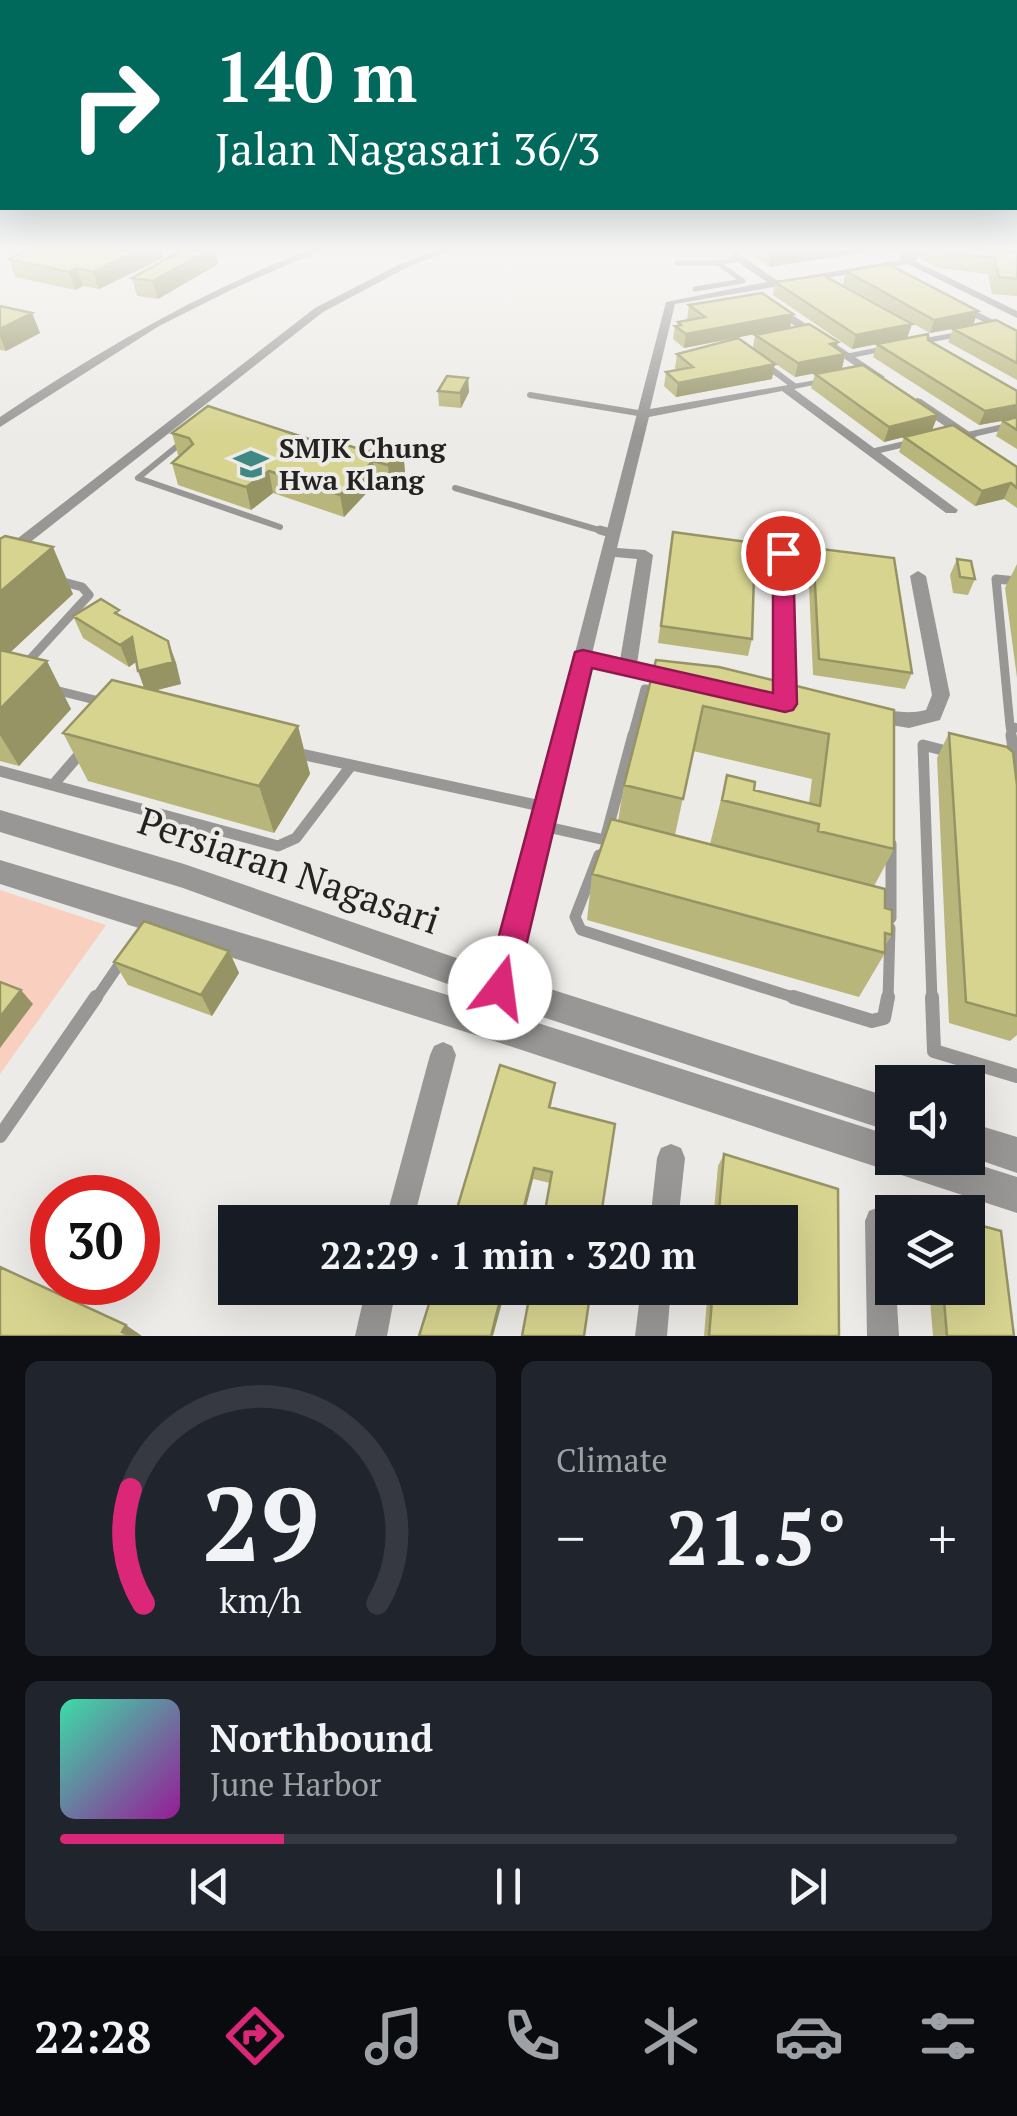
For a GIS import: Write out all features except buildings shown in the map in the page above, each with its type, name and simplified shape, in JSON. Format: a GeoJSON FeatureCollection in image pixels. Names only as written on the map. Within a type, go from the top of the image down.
{"type":"FeatureCollection","features":[{"type":"Feature","properties":{"kind":"street"},"geometry":{"type":"LineString","coordinates":[[0,423],[177,310]]}},
{"type":"Feature","properties":{"kind":"street"},"geometry":{"type":"LineString","coordinates":[[0,559],[322,310]]}},
{"type":"Feature","properties":{"kind":"street"},"geometry":{"type":"LineString","coordinates":[[500,988],[546,817],[669,310]]}},
{"type":"Feature","properties":{"kind":"street"},"geometry":{"type":"LineString","coordinates":[[779,310],[884,380]]}},
{"type":"Feature","properties":{"kind":"street"},"geometry":{"type":"LineString","coordinates":[[969,310],[1017,336]]}},
{"type":"Feature","properties":{"kind":"street"},"geometry":{"type":"LineString","coordinates":[[791,334],[809,330]]}},
{"type":"Feature","properties":{"kind":"street"},"geometry":{"type":"LineString","coordinates":[[911,332],[942,349]]}},
{"type":"Feature","properties":{"kind":"street"},"geometry":{"type":"LineString","coordinates":[[656,362],[672,358]]}},
{"type":"Feature","properties":{"kind":"street"},"geometry":{"type":"LineString","coordinates":[[644,414],[870,370]]}},
{"type":"Feature","properties":{"kind":"street"},"geometry":{"type":"LineString","coordinates":[[789,387],[951,510]]}},
{"type":"Feature","properties":{"kind":"street"},"geometry":{"type":"LineString","coordinates":[[900,390],[984,446]]}},
{"type":"Feature","properties":{"kind":"street"},"geometry":{"type":"LineString","coordinates":[[610,552],[644,555],[628,666]]}},
{"type":"Feature","properties":{"kind":"street"},"geometry":{"type":"LineString","coordinates":[[783,553],[785,703]]}},
{"type":"Feature","properties":{"kind":"street"},"geometry":{"type":"LineString","coordinates":[[856,714],[910,721],[933,716],[941,695],[918,576]]}},
{"type":"Feature","properties":{"kind":"street"},"geometry":{"type":"LineString","coordinates":[[583,658],[698,683]]}},
{"type":"Feature","properties":{"kind":"street","name":"Persiaran Nagasari"},"geometry":{"type":"LineString","coordinates":[[0,821],[184,876],[500,988],[875,1109]]}},
{"type":"Feature","properties":{"kind":"street"},"geometry":{"type":"LineString","coordinates":[[0,872],[145,927],[494,1024],[875,1148]]}},
{"type":"Feature","properties":{"kind":"street"},"geometry":{"type":"LineString","coordinates":[[404,1205],[444,1054]]}},
{"type":"Feature","properties":{"kind":"street"},"geometry":{"type":"LineString","coordinates":[[985,1145],[1017,1155]]}},
{"type":"Feature","properties":{"kind":"street"},"geometry":{"type":"LineString","coordinates":[[666,1205],[671,1158]]}},
{"type":"Feature","properties":{"kind":"street"},"geometry":{"type":"LineString","coordinates":[[957,1175],[1017,1194]]}},
{"type":"Feature","properties":{"kind":"street"},"geometry":{"type":"LineString","coordinates":[[371,1336],[377,1305]]}},
{"type":"Feature","properties":{"kind":"street"},"geometry":{"type":"LineString","coordinates":[[651,1336],[654,1305]]}},
{"type":"Feature","properties":{"kind":"street"},"geometry":{"type":"LineString","coordinates":[[881,1305],[882,1336]]}},
{"type":"Feature","properties":{"kind":"lane"},"geometry":{"type":"LineString","coordinates":[[980,330],[998,326]]}},
{"type":"Feature","properties":{"kind":"lane"},"geometry":{"type":"LineString","coordinates":[[907,344],[962,333]]}},
{"type":"Feature","properties":{"kind":"lane"},"geometry":{"type":"LineString","coordinates":[[848,356],[888,348]]}},
{"type":"Feature","properties":{"kind":"lane"},"geometry":{"type":"LineString","coordinates":[[751,356],[789,387]]}},
{"type":"Feature","properties":{"kind":"lane"},"geometry":{"type":"LineString","coordinates":[[530,395],[644,414]]}},
{"type":"Feature","properties":{"kind":"lane"},"geometry":{"type":"LineString","coordinates":[[942,434],[1017,424]]}},
{"type":"Feature","properties":{"kind":"lane"},"geometry":{"type":"LineString","coordinates":[[198,429],[138,478],[280,526]]}},
{"type":"Feature","properties":{"kind":"lane"},"geometry":{"type":"LineString","coordinates":[[871,452],[924,439]]}},
{"type":"Feature","properties":{"kind":"lane"},"geometry":{"type":"LineString","coordinates":[[162,457],[176,461]]}},
{"type":"Feature","properties":{"kind":"lane"},"geometry":{"type":"LineString","coordinates":[[163,487],[173,480]]}},
{"type":"Feature","properties":{"kind":"lane"},"geometry":{"type":"LineString","coordinates":[[455,488],[614,534]]}},
{"type":"Feature","properties":{"kind":"lane"},"geometry":{"type":"LineString","coordinates":[[12,678],[89,595],[82,587],[38,576]]}},
{"type":"Feature","properties":{"kind":"lane"},"geometry":{"type":"LineString","coordinates":[[1017,581],[996,579],[1017,777]]}},
{"type":"Feature","properties":{"kind":"lane"},"geometry":{"type":"LineString","coordinates":[[48,688],[122,707]]}},
{"type":"Feature","properties":{"kind":"lane"},"geometry":{"type":"LineString","coordinates":[[664,694],[645,690],[605,839],[575,917],[580,930],[872,1020],[884,1018],[888,1009],[891,825]]}},
{"type":"Feature","properties":{"kind":"lane"},"geometry":{"type":"LineString","coordinates":[[960,754],[923,745],[934,1051],[1017,1076]]}},
{"type":"Feature","properties":{"kind":"lane"},"geometry":{"type":"LineString","coordinates":[[54,785],[88,746]]}},
{"type":"Feature","properties":{"kind":"lane"},"geometry":{"type":"LineString","coordinates":[[293,752],[546,817],[624,845]]}},
{"type":"Feature","properties":{"kind":"lane"},"geometry":{"type":"LineString","coordinates":[[997,763],[1016,768]]}},
{"type":"Feature","properties":{"kind":"lane"},"geometry":{"type":"LineString","coordinates":[[0,771],[284,845],[303,831],[350,768]]}},
{"type":"Feature","properties":{"kind":"lane"},"geometry":{"type":"LineString","coordinates":[[872,916],[891,921]]}},
{"type":"Feature","properties":{"kind":"lane"},"geometry":{"type":"LineString","coordinates":[[0,1136],[129,950]]}},
{"type":"Feature","properties":{"kind":"shaded area"},"geometry":{"type":"Polygon","coordinates":[[[0,890],[106,925],[0,1074],[0,890]]]}},
{"type":"Feature","properties":{"kind":"place","name":"SMJK Chung Hwa Klang"},"geometry":{"type":"Point","coordinates":[251,464]}},
{"type":"Feature","properties":{"kind":"route"},"geometry":{"type":"LineString","coordinates":[[500,988],[583,658],[785,704],[783,553]]}}]}
